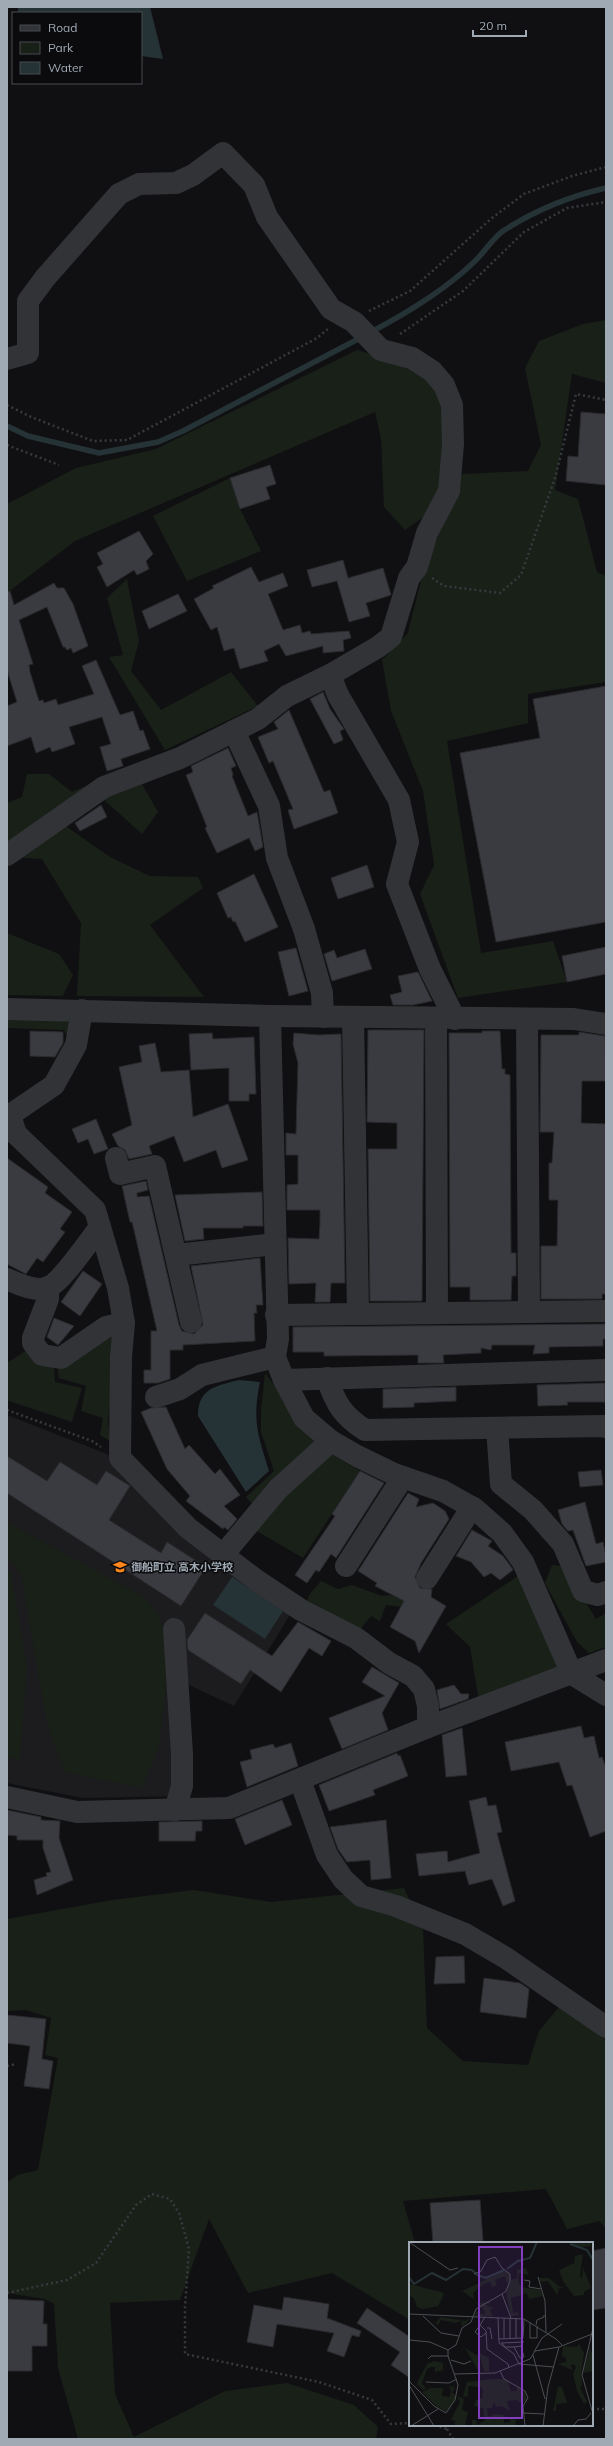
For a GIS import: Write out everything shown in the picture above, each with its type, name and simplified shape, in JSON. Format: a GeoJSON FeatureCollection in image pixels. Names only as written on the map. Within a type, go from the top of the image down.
{"type":"FeatureCollection","features":[{"type":"Feature","properties":{"kind":"street"},"geometry":{"type":"LineString","coordinates":[[7,359],[28,353],[28,301],[45,278],[119,194],[139,184],[176,183],[193,175],[223,153],[254,185],[267,217],[331,309],[350,320],[381,350],[412,358],[432,371],[444,385],[452,405],[453,444],[449,491],[427,533],[417,567],[409,578],[391,637],[378,647],[330,675],[287,696],[258,719],[180,758],[104,787],[7,855]]}},
{"type":"Feature","properties":{"kind":"street"},"geometry":{"type":"LineString","coordinates":[[330,675],[338,694],[399,800],[408,842],[397,884],[430,969],[445,1019],[437,1312]]}},
{"type":"Feature","properties":{"kind":"street"},"geometry":{"type":"LineString","coordinates":[[234,731],[269,806],[278,858],[304,929],[322,993],[323,1017]]}},
{"type":"Feature","properties":{"kind":"street"},"geometry":{"type":"LineString","coordinates":[[7,1009],[353,1018],[574,1019],[606,1024]]}},
{"type":"Feature","properties":{"kind":"street"},"geometry":{"type":"LineString","coordinates":[[82,1010],[76,1045],[54,1085],[9,1116],[16,1134],[94,1210],[100,1227],[118,1288],[124,1323],[121,1356],[122,1396],[120,1458],[188,1528],[256,1580],[301,1610],[356,1638],[389,1663],[413,1676],[424,1689],[428,1706],[428,1728]]}},
{"type":"Feature","properties":{"kind":"street"},"geometry":{"type":"LineString","coordinates":[[270,1016],[276,1315],[278,1339],[275,1356],[284,1380],[304,1418],[331,1441],[357,1456],[403,1478],[444,1491],[472,1508],[502,1533],[523,1562],[572,1674],[606,1695]]}},
{"type":"Feature","properties":{"kind":"street"},"geometry":{"type":"LineString","coordinates":[[353,1018],[358,1313]]}},
{"type":"Feature","properties":{"kind":"street"},"geometry":{"type":"LineString","coordinates":[[527,1019],[529,1312]]}},
{"type":"Feature","properties":{"kind":"street"},"geometry":{"type":"LineString","coordinates":[[116,1158],[120,1174],[155,1166],[191,1322]]}},
{"type":"Feature","properties":{"kind":"street"},"geometry":{"type":"LineString","coordinates":[[7,1279],[33,1288],[48,1288],[60,1278],[100,1227]]}},
{"type":"Feature","properties":{"kind":"street"},"geometry":{"type":"LineString","coordinates":[[176,1255],[275,1244]]}},
{"type":"Feature","properties":{"kind":"street"},"geometry":{"type":"LineString","coordinates":[[48,1288],[48,1298],[33,1338],[34,1343],[42,1355],[61,1358],[106,1327],[124,1323]]}},
{"type":"Feature","properties":{"kind":"street"},"geometry":{"type":"LineString","coordinates":[[276,1315],[606,1311]]}},
{"type":"Feature","properties":{"kind":"street"},"geometry":{"type":"LineString","coordinates":[[156,1397],[180,1389],[202,1376],[275,1356]]}},
{"type":"Feature","properties":{"kind":"street"},"geometry":{"type":"LineString","coordinates":[[284,1380],[606,1370]]}},
{"type":"Feature","properties":{"kind":"street"},"geometry":{"type":"LineString","coordinates":[[327,1378],[333,1397],[348,1420],[365,1430],[604,1426],[606,1428]]}},
{"type":"Feature","properties":{"kind":"street"},"geometry":{"type":"LineString","coordinates":[[497,1428],[501,1484],[533,1510],[563,1544],[583,1590],[598,1595],[606,1592]]}},
{"type":"Feature","properties":{"kind":"street"},"geometry":{"type":"LineString","coordinates":[[223,1555],[278,1488],[331,1441]]}},
{"type":"Feature","properties":{"kind":"street"},"geometry":{"type":"LineString","coordinates":[[346,1566],[403,1478]]}},
{"type":"Feature","properties":{"kind":"street"},"geometry":{"type":"LineString","coordinates":[[428,1578],[472,1508]]}},
{"type":"Feature","properties":{"kind":"street"},"geometry":{"type":"LineString","coordinates":[[174,1629],[182,1754],[182,1786],[175,1810]]}},
{"type":"Feature","properties":{"kind":"street"},"geometry":{"type":"LineString","coordinates":[[7,1797],[76,1812],[229,1808],[428,1728],[606,1660]]}},
{"type":"Feature","properties":{"kind":"street"},"geometry":{"type":"LineString","coordinates":[[300,1780],[327,1855],[343,1879],[361,1896],[396,1906],[465,1934],[506,1958],[606,2027]]}},
{"type":"Feature","properties":{"kind":"path"},"geometry":{"type":"LineString","coordinates":[[7,405],[32,417],[93,441],[126,440],[317,338],[335,324],[350,320],[410,291],[492,218],[524,194],[572,176],[606,167]]}},
{"type":"Feature","properties":{"kind":"path"},"geometry":{"type":"LineString","coordinates":[[381,350],[405,330],[463,291],[524,232],[567,208],[606,202]]}},
{"type":"Feature","properties":{"kind":"path"},"geometry":{"type":"LineString","coordinates":[[417,567],[444,586],[500,593],[521,575],[554,478],[576,394],[606,400]]}},
{"type":"Feature","properties":{"kind":"path"},"geometry":{"type":"LineString","coordinates":[[7,444],[59,465]]}},
{"type":"Feature","properties":{"kind":"path"},"geometry":{"type":"LineString","coordinates":[[7,1410],[92,1441],[120,1458]]}},
{"type":"Feature","properties":{"kind":"path"},"geometry":{"type":"LineString","coordinates":[[7,2066],[16,2064]]}},
{"type":"Feature","properties":{"kind":"path"},"geometry":{"type":"LineString","coordinates":[[7,2292],[67,2280],[96,2263],[136,2205],[152,2194],[170,2199],[179,2214],[189,2249],[185,2307],[185,2354],[319,2382],[372,2400],[390,2424],[409,2423]]}},
{"type":"Feature","properties":{"kind":"path"},"geometry":{"type":"LineString","coordinates":[[593,2409],[606,2409]]}},
{"type":"Feature","properties":{"kind":"path"},"geometry":{"type":"LineString","coordinates":[[439,2426],[447,2428],[453,2439]]}},
{"type":"Feature","properties":{"kind":"shaded area","name":"御船町立 高木小学校"},"geometry":{"type":"Polygon","coordinates":[[[7,1415],[107,1454],[172,1525],[293,1610],[234,1706],[187,1684],[185,1796],[83,1798],[7,1783],[7,1415]]]}},
{"type":"Feature","properties":{"kind":"green space"},"geometry":{"type":"Polygon","coordinates":[[[606,320],[606,383],[572,374],[555,490],[578,499],[597,572],[606,576],[606,682],[528,694],[528,723],[447,741],[481,953],[553,941],[567,982],[458,998],[420,894],[434,865],[423,791],[391,711],[382,660],[408,633],[421,581],[462,474],[528,471],[541,445],[525,368],[539,341],[583,324],[606,320]]]}},
{"type":"Feature","properties":{"kind":"green space"},"geometry":{"type":"Polygon","coordinates":[[[357,350],[424,369],[446,406],[448,456],[432,511],[405,530],[384,507],[381,439],[375,412],[75,541],[7,593],[7,504],[76,468],[156,449],[357,350]]]}},
{"type":"Feature","properties":{"kind":"green space"},"geometry":{"type":"Polygon","coordinates":[[[230,478],[240,509],[261,551],[187,581],[153,516],[230,478]]]}},
{"type":"Feature","properties":{"kind":"green space"},"geometry":{"type":"Polygon","coordinates":[[[127,579],[139,641],[131,671],[161,710],[231,672],[258,706],[165,750],[109,657],[123,655],[107,598],[127,579]]]}},
{"type":"Feature","properties":{"kind":"green space"},"geometry":{"type":"Polygon","coordinates":[[[117,772],[139,779],[158,812],[142,834],[102,798],[70,809],[67,827],[110,857],[150,876],[198,877],[203,888],[150,925],[204,997],[77,996],[81,923],[42,859],[7,857],[7,803],[22,797],[27,774],[49,774],[72,792],[117,772]]]}},
{"type":"Feature","properties":{"kind":"green space"},"geometry":{"type":"Polygon","coordinates":[[[7,933],[59,954],[73,975],[63,996],[7,995],[7,933]]]}},
{"type":"Feature","properties":{"kind":"green space"},"geometry":{"type":"Polygon","coordinates":[[[7,1017],[64,1019],[70,1023],[66,1036],[64,1030],[7,1028],[7,1017]]]}},
{"type":"Feature","properties":{"kind":"green space"},"geometry":{"type":"Polygon","coordinates":[[[118,1330],[108,1421],[110,1441],[100,1435],[103,1418],[81,1411],[86,1386],[59,1378],[57,1362],[118,1330]]]}},
{"type":"Feature","properties":{"kind":"green space"},"geometry":{"type":"Polygon","coordinates":[[[30,1348],[54,1367],[55,1382],[82,1388],[72,1422],[9,1401],[7,1397],[7,1363],[30,1348]]]}},
{"type":"Feature","properties":{"kind":"green space"},"geometry":{"type":"Polygon","coordinates":[[[265,1373],[328,1452],[360,1471],[303,1558],[253,1529],[253,1505],[246,1497],[274,1471],[261,1432],[261,1410],[265,1373]]]}},
{"type":"Feature","properties":{"kind":"green space"},"geometry":{"type":"Polygon","coordinates":[[[7,1522],[146,1598],[160,1618],[169,1662],[159,1746],[142,1788],[64,1772],[46,1720],[21,1574],[7,1557],[7,1522]]]}},
{"type":"Feature","properties":{"kind":"green space"},"geometry":{"type":"Polygon","coordinates":[[[552,1565],[564,1566],[596,1619],[606,1613],[606,1647],[589,1653],[577,1642],[545,1583],[552,1565]]]}},
{"type":"Feature","properties":{"kind":"green space"},"geometry":{"type":"Polygon","coordinates":[[[7,1570],[11,1573],[27,1668],[20,1760],[7,1757],[7,1570]]]}},
{"type":"Feature","properties":{"kind":"green space"},"geometry":{"type":"Polygon","coordinates":[[[518,1576],[560,1670],[479,1701],[470,1647],[446,1624],[518,1576]]]}},
{"type":"Feature","properties":{"kind":"green space"},"geometry":{"type":"Polygon","coordinates":[[[321,1581],[338,1589],[352,1585],[382,1596],[391,1595],[404,1601],[404,1607],[386,1605],[380,1621],[371,1616],[359,1631],[305,1607],[309,1595],[321,1581]]]}},
{"type":"Feature","properties":{"kind":"green space"},"geometry":{"type":"Polygon","coordinates":[[[404,1888],[423,1930],[427,2028],[463,2061],[528,2065],[539,2031],[559,2007],[606,2040],[606,2229],[599,2221],[567,2229],[546,2189],[403,2201],[415,2242],[409,2242],[409,2319],[332,2273],[248,2293],[209,2219],[180,2300],[110,2303],[115,2394],[134,2437],[225,2391],[287,2383],[354,2405],[378,2427],[376,2439],[78,2439],[58,2368],[54,2304],[45,2299],[7,2293],[7,2182],[18,2175],[38,2170],[58,2058],[45,2055],[51,2018],[26,2010],[7,2011],[7,1919],[112,1900],[194,1890],[271,1902],[404,1888]]]}},
{"type":"Feature","properties":{"kind":"water"},"geometry":{"type":"Polygon","coordinates":[[[18,7],[150,7],[163,59],[142,56],[142,12],[18,12],[18,7]]]}},
{"type":"Feature","properties":{"kind":"water"},"geometry":{"type":"Polygon","coordinates":[[[239,1380],[260,1382],[256,1407],[257,1428],[269,1471],[246,1492],[198,1416],[201,1399],[205,1394],[223,1384],[239,1380]]]}},
{"type":"Feature","properties":{"kind":"water"},"geometry":{"type":"Polygon","coordinates":[[[232,1577],[283,1611],[265,1639],[213,1605],[232,1577]]]}},
{"type":"Feature","properties":{"kind":"building"},"geometry":{"type":"Polygon","coordinates":[[[581,412],[606,414],[606,485],[566,481],[568,456],[578,457],[581,412]]]}},
{"type":"Feature","properties":{"kind":"building"},"geometry":{"type":"Polygon","coordinates":[[[270,465],[276,484],[266,487],[270,499],[240,509],[230,478],[270,465]]]}},
{"type":"Feature","properties":{"kind":"building"},"geometry":{"type":"Polygon","coordinates":[[[139,531],[153,554],[146,561],[149,569],[137,575],[134,570],[107,587],[97,567],[103,564],[97,553],[139,531]]]}},
{"type":"Feature","properties":{"kind":"building"},"geometry":{"type":"Polygon","coordinates":[[[343,560],[348,578],[383,568],[391,595],[366,603],[370,616],[349,622],[337,581],[312,587],[307,570],[343,560]]]}},
{"type":"Feature","properties":{"kind":"building"},"geometry":{"type":"Polygon","coordinates":[[[251,567],[259,582],[283,573],[288,586],[268,594],[283,630],[300,625],[302,633],[310,631],[311,634],[349,631],[351,638],[343,640],[344,651],[323,653],[323,646],[286,656],[279,644],[264,651],[268,661],[240,669],[234,648],[224,651],[217,627],[211,630],[194,599],[214,588],[212,586],[251,567]]]}},
{"type":"Feature","properties":{"kind":"building"},"geometry":{"type":"Polygon","coordinates":[[[54,583],[57,588],[64,588],[73,604],[88,646],[73,653],[71,648],[67,650],[63,647],[47,607],[19,620],[33,664],[29,665],[30,672],[39,701],[43,700],[44,703],[56,699],[58,705],[94,694],[82,666],[96,660],[120,715],[133,711],[140,731],[143,730],[150,749],[121,759],[123,766],[107,771],[100,747],[111,744],[102,717],[69,727],[75,744],[52,752],[50,747],[36,753],[31,737],[7,746],[7,706],[17,702],[7,670],[7,592],[10,591],[14,605],[54,583]]]}},
{"type":"Feature","properties":{"kind":"building"},"geometry":{"type":"Polygon","coordinates":[[[178,594],[187,611],[149,629],[142,611],[178,594]]]}},
{"type":"Feature","properties":{"kind":"building"},"geometry":{"type":"Polygon","coordinates":[[[606,686],[606,922],[496,942],[460,753],[540,738],[533,699],[606,686]]]}},
{"type":"Feature","properties":{"kind":"building"},"geometry":{"type":"Polygon","coordinates":[[[323,692],[330,709],[344,729],[340,731],[343,740],[334,744],[310,699],[323,692]]]}},
{"type":"Feature","properties":{"kind":"building"},"geometry":{"type":"Polygon","coordinates":[[[289,710],[324,792],[330,790],[338,813],[294,829],[288,810],[293,809],[273,761],[269,763],[258,737],[278,729],[274,722],[289,710]]]}},
{"type":"Feature","properties":{"kind":"building"},"geometry":{"type":"Polygon","coordinates":[[[228,748],[236,766],[231,768],[232,776],[248,816],[257,812],[263,847],[255,851],[249,838],[217,853],[205,828],[207,827],[186,775],[193,772],[191,766],[228,748]]]}},
{"type":"Feature","properties":{"kind":"building"},"geometry":{"type":"Polygon","coordinates":[[[101,805],[107,817],[80,831],[75,823],[101,805]]]}},
{"type":"Feature","properties":{"kind":"building"},"geometry":{"type":"Polygon","coordinates":[[[367,865],[374,887],[338,899],[331,878],[367,865]]]}},
{"type":"Feature","properties":{"kind":"building"},"geometry":{"type":"Polygon","coordinates":[[[254,874],[278,927],[245,942],[235,921],[233,922],[231,917],[228,918],[217,893],[254,874]]]}},
{"type":"Feature","properties":{"kind":"building"},"geometry":{"type":"Polygon","coordinates":[[[606,947],[606,974],[567,982],[562,956],[606,947]]]}},
{"type":"Feature","properties":{"kind":"building"},"geometry":{"type":"Polygon","coordinates":[[[296,948],[308,991],[289,996],[278,952],[296,948]]]}},
{"type":"Feature","properties":{"kind":"building"},"geometry":{"type":"Polygon","coordinates":[[[365,949],[372,969],[332,981],[324,954],[334,950],[337,958],[365,949]]]}},
{"type":"Feature","properties":{"kind":"building"},"geometry":{"type":"Polygon","coordinates":[[[418,972],[432,1001],[413,1005],[393,1005],[390,995],[402,992],[398,976],[418,972]]]}},
{"type":"Feature","properties":{"kind":"building"},"geometry":{"type":"Polygon","coordinates":[[[368,1030],[424,1030],[422,1301],[370,1301],[368,1149],[397,1149],[397,1123],[367,1122],[368,1030]]]}},
{"type":"Feature","properties":{"kind":"building"},"geometry":{"type":"Polygon","coordinates":[[[30,1031],[63,1032],[63,1043],[55,1057],[30,1056],[30,1031]]]}},
{"type":"Feature","properties":{"kind":"building"},"geometry":{"type":"Polygon","coordinates":[[[482,1031],[500,1031],[502,1069],[505,1069],[505,1074],[510,1075],[511,1253],[516,1253],[516,1276],[512,1276],[511,1300],[470,1300],[470,1287],[450,1287],[449,1033],[482,1033],[482,1031]]]}},
{"type":"Feature","properties":{"kind":"building"},"geometry":{"type":"Polygon","coordinates":[[[579,1032],[605,1036],[606,1081],[582,1081],[581,1123],[606,1124],[606,1294],[602,1294],[602,1299],[541,1299],[541,1246],[557,1246],[558,1200],[549,1200],[549,1163],[552,1163],[554,1132],[540,1132],[541,1035],[579,1035],[579,1032]]]}},
{"type":"Feature","properties":{"kind":"building"},"geometry":{"type":"Polygon","coordinates":[[[212,1033],[213,1039],[254,1037],[256,1094],[249,1094],[249,1101],[229,1101],[229,1068],[191,1070],[189,1034],[212,1033]]]}},
{"type":"Feature","properties":{"kind":"building"},"geometry":{"type":"Polygon","coordinates":[[[294,1033],[318,1035],[341,1034],[345,1283],[331,1283],[330,1302],[315,1302],[316,1283],[289,1284],[288,1238],[319,1239],[320,1224],[320,1210],[287,1210],[287,1185],[298,1184],[298,1155],[286,1155],[286,1133],[296,1134],[298,1063],[293,1044],[294,1033]]]}},
{"type":"Feature","properties":{"kind":"building"},"geometry":{"type":"Polygon","coordinates":[[[155,1043],[161,1072],[189,1070],[193,1117],[228,1104],[248,1160],[222,1168],[216,1150],[184,1162],[174,1136],[149,1146],[152,1154],[129,1159],[125,1150],[118,1146],[112,1134],[132,1125],[119,1067],[142,1062],[139,1046],[155,1043]]]}},
{"type":"Feature","properties":{"kind":"building"},"geometry":{"type":"Polygon","coordinates":[[[96,1119],[108,1149],[94,1154],[88,1139],[78,1143],[72,1129],[96,1119]]]}},
{"type":"Feature","properties":{"kind":"building"},"geometry":{"type":"Polygon","coordinates":[[[7,1158],[48,1187],[45,1193],[72,1212],[60,1229],[65,1232],[43,1262],[37,1258],[26,1274],[7,1264],[7,1158]]]}},
{"type":"Feature","properties":{"kind":"building"},"geometry":{"type":"Polygon","coordinates":[[[146,1181],[148,1190],[137,1193],[137,1197],[149,1196],[179,1325],[182,1331],[194,1334],[203,1325],[191,1266],[260,1258],[263,1305],[256,1305],[257,1313],[254,1313],[255,1341],[183,1345],[183,1350],[170,1350],[170,1379],[158,1383],[144,1383],[144,1370],[151,1370],[151,1331],[157,1331],[134,1230],[132,1222],[130,1222],[122,1186],[146,1181]]]}},
{"type":"Feature","properties":{"kind":"building"},"geometry":{"type":"Polygon","coordinates":[[[262,1192],[263,1226],[243,1226],[243,1228],[203,1228],[204,1239],[185,1241],[175,1195],[262,1192]]]}},
{"type":"Feature","properties":{"kind":"building"},"geometry":{"type":"Polygon","coordinates":[[[83,1271],[102,1284],[80,1316],[61,1302],[83,1271]]]}},
{"type":"Feature","properties":{"kind":"building"},"geometry":{"type":"Polygon","coordinates":[[[54,1318],[74,1326],[58,1345],[47,1337],[54,1318]]]}},
{"type":"Feature","properties":{"kind":"building"},"geometry":{"type":"Polygon","coordinates":[[[606,1324],[606,1339],[603,1339],[603,1346],[549,1347],[549,1353],[533,1354],[535,1345],[492,1345],[491,1350],[481,1348],[481,1353],[443,1355],[444,1363],[418,1363],[418,1355],[324,1356],[324,1352],[293,1352],[293,1327],[606,1324]]]}},
{"type":"Feature","properties":{"kind":"building"},"geometry":{"type":"Polygon","coordinates":[[[605,1383],[605,1402],[567,1402],[568,1405],[538,1406],[537,1385],[605,1383]]]}},
{"type":"Feature","properties":{"kind":"building"},"geometry":{"type":"Polygon","coordinates":[[[456,1387],[456,1401],[414,1403],[414,1407],[383,1408],[383,1389],[456,1387]]]}},
{"type":"Feature","properties":{"kind":"building"},"geometry":{"type":"Polygon","coordinates":[[[166,1407],[185,1449],[189,1445],[215,1474],[220,1469],[240,1495],[224,1506],[237,1519],[228,1530],[224,1527],[223,1529],[186,1501],[190,1496],[167,1469],[141,1412],[151,1408],[166,1407]]]}},
{"type":"Feature","properties":{"kind":"building"},"geometry":{"type":"Polygon","coordinates":[[[7,1456],[47,1481],[60,1462],[97,1485],[106,1471],[130,1486],[109,1520],[161,1553],[167,1542],[206,1567],[181,1606],[7,1493],[7,1456]]]}},
{"type":"Feature","properties":{"kind":"building"},"geometry":{"type":"Polygon","coordinates":[[[601,1470],[603,1485],[580,1487],[578,1472],[601,1470]]]}},
{"type":"Feature","properties":{"kind":"building"},"geometry":{"type":"Polygon","coordinates":[[[360,1471],[384,1483],[336,1558],[331,1554],[319,1572],[316,1570],[307,1583],[295,1575],[335,1516],[332,1514],[360,1471]]]}},
{"type":"Feature","properties":{"kind":"building"},"geometry":{"type":"Polygon","coordinates":[[[408,1493],[419,1499],[416,1507],[433,1503],[445,1511],[449,1519],[421,1563],[415,1577],[420,1588],[432,1589],[431,1597],[446,1606],[419,1653],[415,1641],[390,1627],[404,1601],[375,1586],[377,1583],[358,1571],[408,1493]]]}},
{"type":"Feature","properties":{"kind":"building"},"geometry":{"type":"Polygon","coordinates":[[[585,1502],[596,1544],[603,1542],[606,1557],[606,1562],[586,1566],[573,1530],[568,1531],[562,1524],[558,1510],[585,1502]]]}},
{"type":"Feature","properties":{"kind":"building"},"geometry":{"type":"Polygon","coordinates":[[[472,1530],[492,1541],[488,1546],[503,1556],[512,1568],[513,1570],[500,1580],[491,1573],[484,1577],[471,1562],[456,1556],[472,1530]]]}},
{"type":"Feature","properties":{"kind":"building"},"geometry":{"type":"Polygon","coordinates":[[[205,1613],[272,1656],[298,1622],[331,1641],[322,1656],[309,1648],[281,1692],[250,1670],[241,1684],[188,1650],[187,1640],[205,1613]]]}},
{"type":"Feature","properties":{"kind":"building"},"geometry":{"type":"Polygon","coordinates":[[[372,1667],[399,1683],[382,1713],[388,1730],[342,1749],[329,1718],[385,1696],[362,1682],[372,1667]]]}},
{"type":"Feature","properties":{"kind":"building"},"geometry":{"type":"Polygon","coordinates":[[[454,1685],[461,1694],[469,1694],[468,1699],[440,1709],[437,1690],[454,1685]]]}},
{"type":"Feature","properties":{"kind":"building"},"geometry":{"type":"Polygon","coordinates":[[[581,1726],[584,1738],[594,1736],[599,1758],[602,1757],[606,1768],[606,1831],[590,1837],[572,1785],[567,1786],[559,1762],[511,1771],[505,1742],[581,1726]]]}},
{"type":"Feature","properties":{"kind":"building"},"geometry":{"type":"Polygon","coordinates":[[[462,1728],[467,1775],[446,1777],[442,1735],[462,1728]]]}},
{"type":"Feature","properties":{"kind":"building"},"geometry":{"type":"Polygon","coordinates":[[[291,1743],[298,1766],[247,1787],[240,1762],[252,1759],[250,1750],[273,1744],[275,1748],[291,1743]]]}},
{"type":"Feature","properties":{"kind":"building"},"geometry":{"type":"Polygon","coordinates":[[[397,1753],[398,1756],[400,1755],[408,1776],[373,1790],[375,1795],[329,1811],[319,1785],[397,1753]]]}},
{"type":"Feature","properties":{"kind":"building"},"geometry":{"type":"Polygon","coordinates":[[[486,1797],[488,1806],[496,1805],[502,1832],[497,1833],[515,1901],[503,1906],[492,1879],[469,1885],[465,1871],[419,1876],[416,1854],[447,1851],[448,1862],[480,1853],[469,1801],[486,1797]]]}},
{"type":"Feature","properties":{"kind":"building"},"geometry":{"type":"Polygon","coordinates":[[[282,1800],[292,1825],[245,1845],[235,1819],[282,1800]]]}},
{"type":"Feature","properties":{"kind":"building"},"geometry":{"type":"Polygon","coordinates":[[[7,1810],[41,1817],[41,1820],[60,1821],[59,1838],[73,1880],[37,1895],[34,1880],[47,1876],[46,1873],[51,1872],[43,1848],[43,1840],[17,1840],[17,1836],[7,1835],[7,1810]]]}},
{"type":"Feature","properties":{"kind":"building"},"geometry":{"type":"Polygon","coordinates":[[[386,1820],[391,1878],[371,1880],[370,1860],[347,1862],[338,1849],[330,1827],[386,1820]]]}},
{"type":"Feature","properties":{"kind":"building"},"geometry":{"type":"Polygon","coordinates":[[[202,1821],[202,1831],[196,1831],[195,1841],[159,1841],[159,1822],[202,1821]]]}},
{"type":"Feature","properties":{"kind":"building"},"geometry":{"type":"Polygon","coordinates":[[[464,1956],[465,1983],[434,1984],[436,1957],[464,1956]]]}},
{"type":"Feature","properties":{"kind":"building"},"geometry":{"type":"Polygon","coordinates":[[[484,1978],[520,1983],[529,1989],[526,2018],[480,2012],[484,1978]]]}},
{"type":"Feature","properties":{"kind":"building"},"geometry":{"type":"Polygon","coordinates":[[[7,2015],[46,2019],[42,2059],[53,2061],[49,2089],[24,2086],[30,2046],[7,2043],[7,2015]]]}},
{"type":"Feature","properties":{"kind":"building"},"geometry":{"type":"Polygon","coordinates":[[[480,2200],[483,2241],[433,2242],[430,2203],[480,2200]]]}},
{"type":"Feature","properties":{"kind":"building"},"geometry":{"type":"Polygon","coordinates":[[[606,2248],[606,2308],[593,2310],[593,2251],[606,2248]]]}},
{"type":"Feature","properties":{"kind":"building"},"geometry":{"type":"Polygon","coordinates":[[[284,2297],[329,2304],[327,2318],[361,2331],[359,2337],[352,2335],[344,2357],[327,2351],[334,2333],[277,2324],[273,2347],[247,2342],[254,2305],[282,2310],[284,2297]]]}},
{"type":"Feature","properties":{"kind":"building"},"geometry":{"type":"Polygon","coordinates":[[[7,2299],[44,2301],[43,2324],[47,2324],[47,2346],[32,2346],[32,2371],[7,2371],[7,2299]]]}},
{"type":"Feature","properties":{"kind":"building"},"geometry":{"type":"Polygon","coordinates":[[[367,2308],[409,2336],[409,2377],[391,2365],[400,2352],[357,2323],[367,2308]]]}},
{"type":"Feature","properties":{"kind":"waterway"},"geometry":{"type":"LineString","coordinates":[[371,332],[412,309],[438,292],[478,258],[503,231],[527,217],[553,205],[579,195],[606,188]]}},
{"type":"Feature","properties":{"kind":"waterway"},"geometry":{"type":"LineString","coordinates":[[7,426],[28,436],[99,453],[158,442],[183,431],[362,337]]}},
{"type":"Feature","properties":{"kind":"place","name":"御船町立 高木小学校"},"geometry":{"type":"Point","coordinates":[120,1567]}}]}
